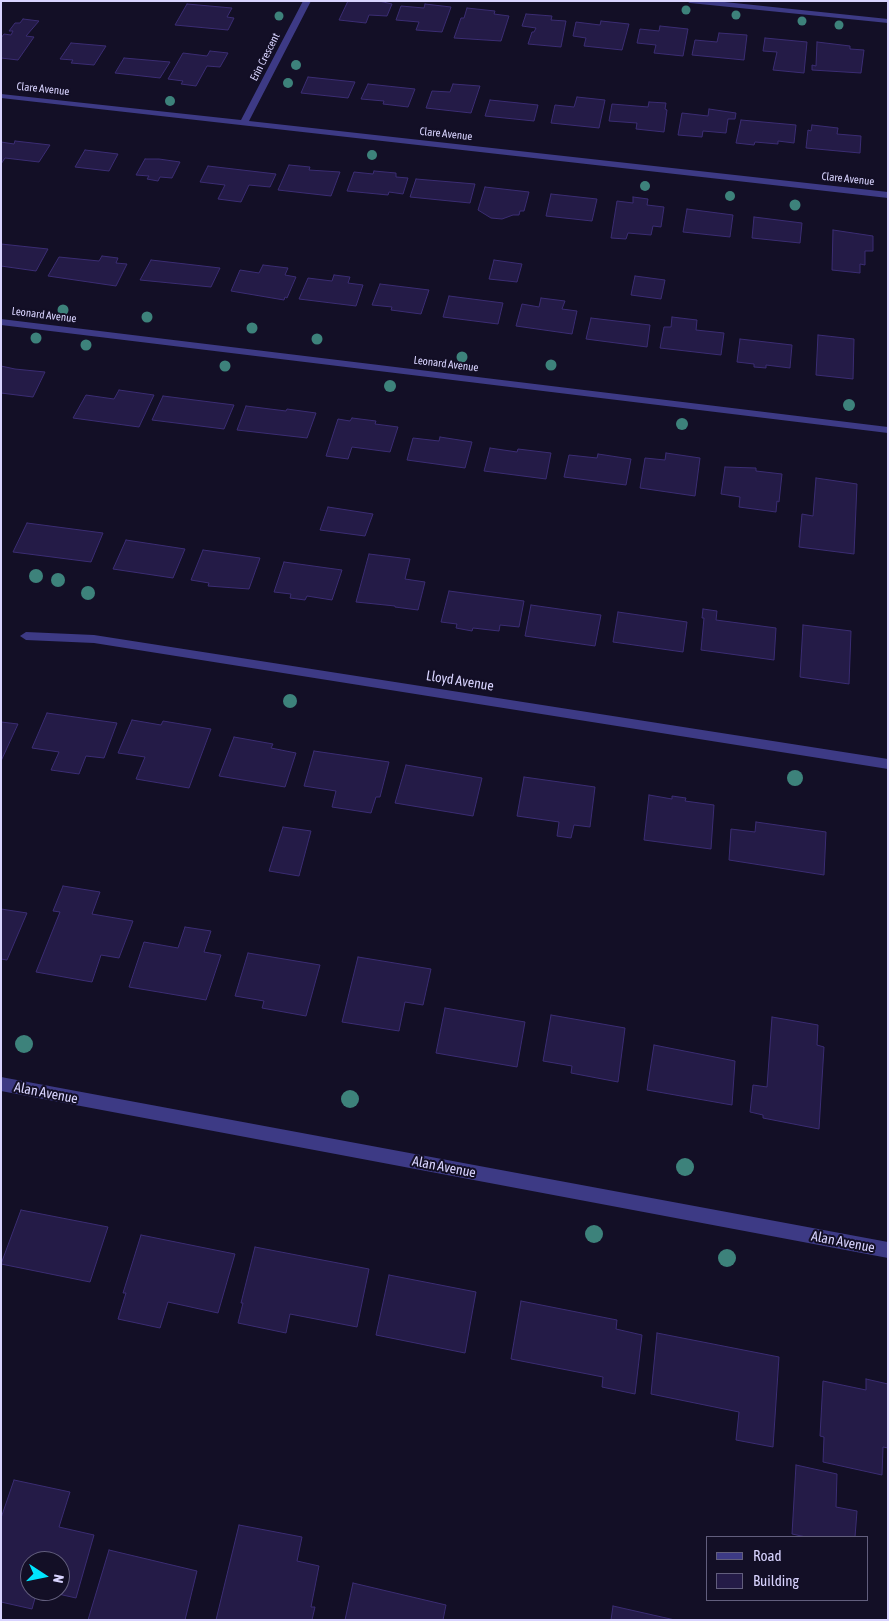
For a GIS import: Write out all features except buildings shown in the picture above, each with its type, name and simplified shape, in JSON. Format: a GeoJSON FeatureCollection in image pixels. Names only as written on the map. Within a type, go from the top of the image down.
{"type":"FeatureCollection","features":[{"type":"Feature","properties":{"kind":"street","name":"Erin Crescent"},"geometry":{"type":"LineString","coordinates":[[244,123],[307,1]]}},
{"type":"Feature","properties":{"kind":"street"},"geometry":{"type":"LineString","coordinates":[[690,1],[888,21]]}},
{"type":"Feature","properties":{"kind":"street","name":"Clare Avenue"},"geometry":{"type":"LineString","coordinates":[[1,96],[888,195]]}},
{"type":"Feature","properties":{"kind":"street","name":"Leonard Avenue"},"geometry":{"type":"LineString","coordinates":[[1,322],[888,430]]}},
{"type":"Feature","properties":{"kind":"street","name":"Lloyd Avenue"},"geometry":{"type":"LineString","coordinates":[[26,636],[94,639],[888,764]]}},
{"type":"Feature","properties":{"kind":"street","name":"Alan Avenue"},"geometry":{"type":"LineString","coordinates":[[1,1084],[888,1250]]}}]}
